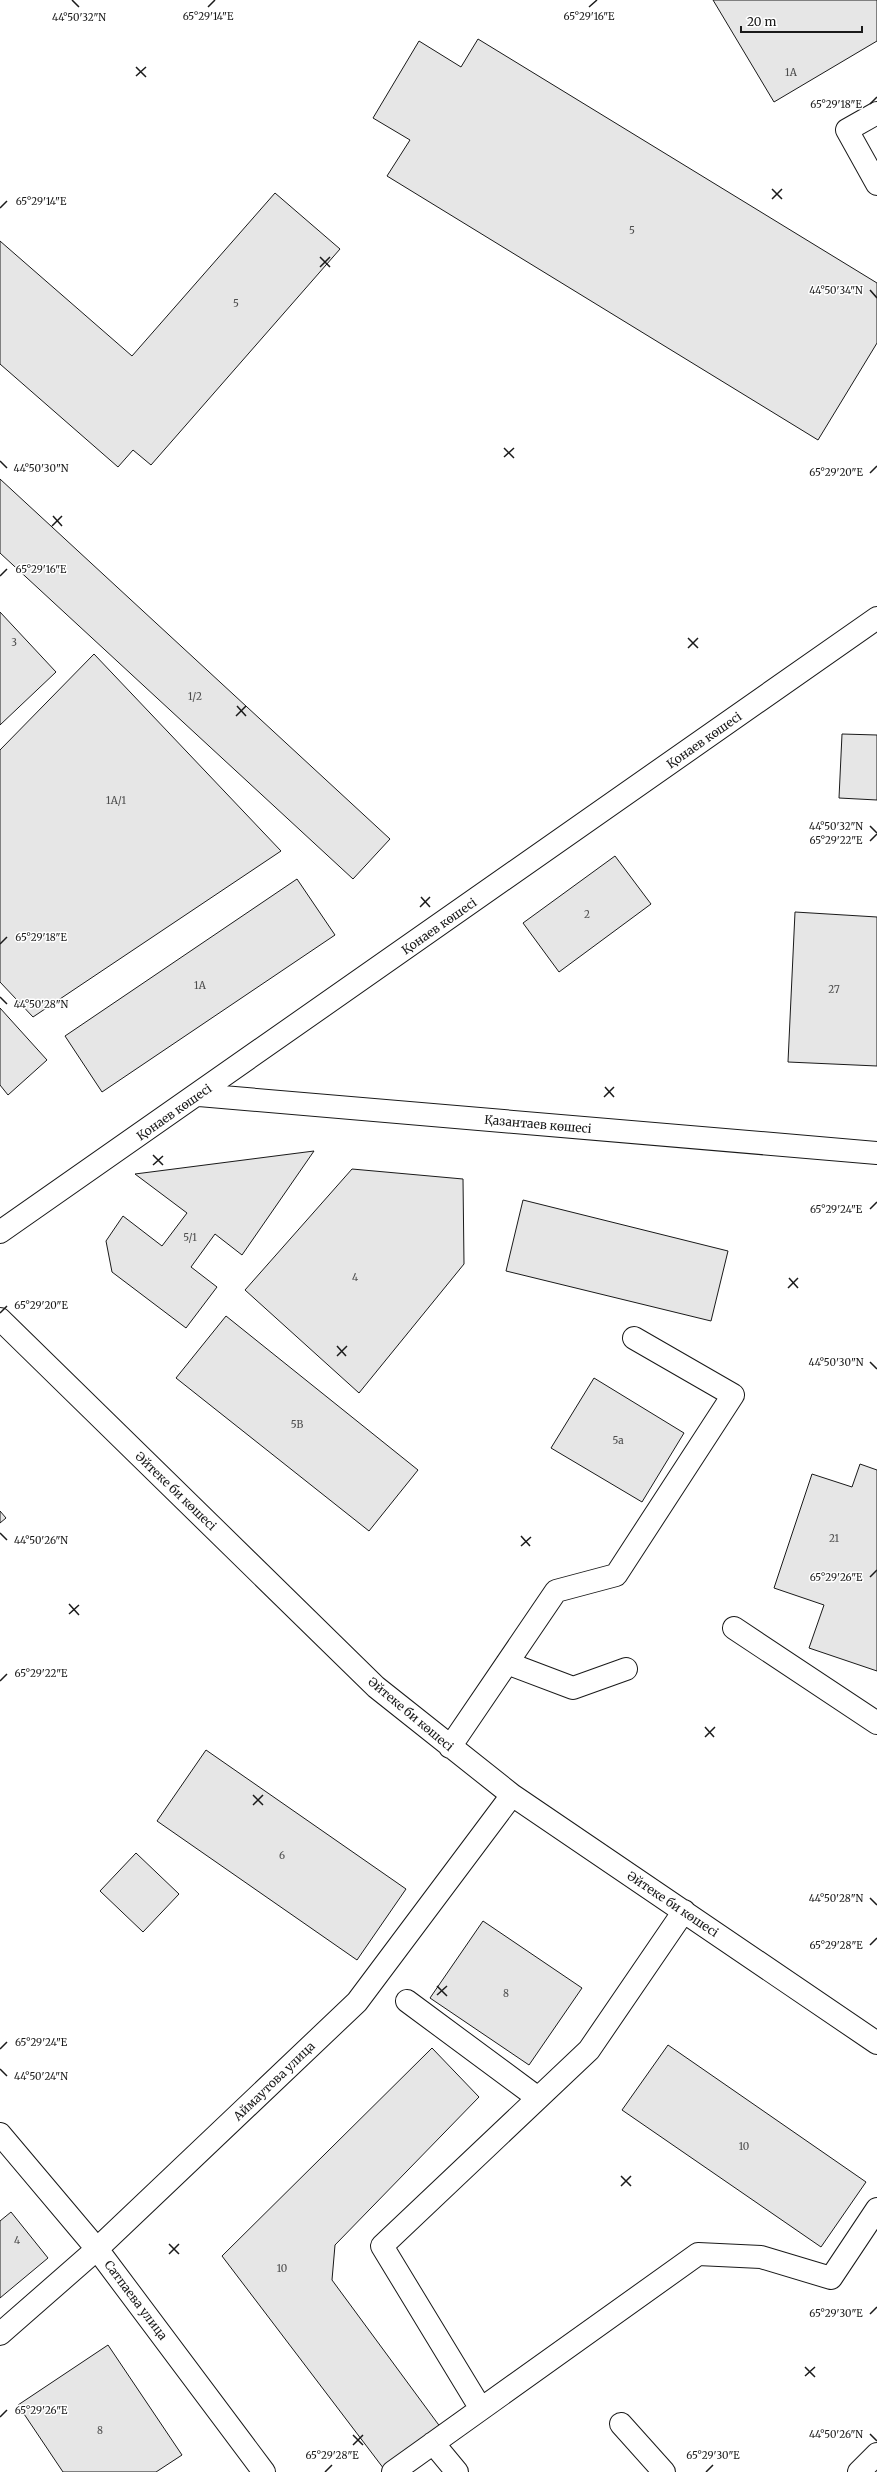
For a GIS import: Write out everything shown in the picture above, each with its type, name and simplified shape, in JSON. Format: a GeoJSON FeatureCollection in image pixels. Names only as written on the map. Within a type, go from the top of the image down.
{"type":"FeatureCollection","features":[{"type":"Feature","properties":{"kind":"street"},"geometry":{"type":"LineString","coordinates":[[877,113],[847,130],[877,184]]}},
{"type":"Feature","properties":{"kind":"street","name":"Қонаев көшесі"},"geometry":{"type":"LineString","coordinates":[[0,1232],[199,1095],[877,618]]}},
{"type":"Feature","properties":{"kind":"street","name":"Қазантаев көшесі"},"geometry":{"type":"LineString","coordinates":[[199,1095],[877,1152]]}},
{"type":"Feature","properties":{"kind":"street","name":"Әйтеке би көшесі"},"geometry":{"type":"LineString","coordinates":[[0,1318],[376,1687],[512,1795],[877,2043]]}},
{"type":"Feature","properties":{"kind":"street"},"geometry":{"type":"LineString","coordinates":[[450,1747],[556,1591],[616,1575],[733,1395],[634,1338]]}},
{"type":"Feature","properties":{"kind":"street"},"geometry":{"type":"LineString","coordinates":[[734,1628],[877,1722]]}},
{"type":"Feature","properties":{"kind":"street"},"geometry":{"type":"LineString","coordinates":[[507,1663],[573,1688],[626,1669]]}},
{"type":"Feature","properties":{"kind":"street","name":"Аймаутова улица"},"geometry":{"type":"LineString","coordinates":[[0,2334],[97,2249],[357,2002],[512,1795]]}},
{"type":"Feature","properties":{"kind":"street"},"geometry":{"type":"LineString","coordinates":[[481,2409],[382,2246],[589,2050],[684,1911]]}},
{"type":"Feature","properties":{"kind":"street"},"geometry":{"type":"LineString","coordinates":[[407,2001],[538,2098]]}},
{"type":"Feature","properties":{"kind":"street","name":"Сатпаева улица"},"geometry":{"type":"LineString","coordinates":[[0,2134],[97,2249],[264,2472]]}},
{"type":"Feature","properties":{"kind":"street"},"geometry":{"type":"LineString","coordinates":[[393,2472],[698,2254],[761,2257],[831,2278],[877,2209]]}},
{"type":"Feature","properties":{"kind":"street"},"geometry":{"type":"LineString","coordinates":[[621,2424],[664,2472]]}},
{"type":"Feature","properties":{"kind":"street"},"geometry":{"type":"LineString","coordinates":[[433,2443],[457,2472]]}},
{"type":"Feature","properties":{"kind":"street"},"geometry":{"type":"LineString","coordinates":[[859,2472],[877,2454]]}},
{"type":"Feature","properties":{"kind":"building"},"geometry":{"type":"Polygon","coordinates":[[[713,0],[877,0],[877,41],[774,102],[713,0]]]}},
{"type":"Feature","properties":{"kind":"building"},"geometry":{"type":"Polygon","coordinates":[[[478,39],[877,283],[877,343],[818,440],[387,176],[410,140],[373,118],[419,41],[461,67],[478,39]]]}},
{"type":"Feature","properties":{"kind":"building"},"geometry":{"type":"Polygon","coordinates":[[[275,193],[340,249],[151,465],[133,450],[118,467],[0,364],[0,241],[132,356],[275,193]]]}},
{"type":"Feature","properties":{"kind":"building"},"geometry":{"type":"Polygon","coordinates":[[[0,479],[390,839],[353,879],[0,553],[0,479]]]}},
{"type":"Feature","properties":{"kind":"building"},"geometry":{"type":"Polygon","coordinates":[[[0,612],[56,672],[0,725],[0,612]]]}},
{"type":"Feature","properties":{"kind":"building"},"geometry":{"type":"Polygon","coordinates":[[[94,654],[281,851],[33,1017],[0,982],[0,750],[94,654]]]}},
{"type":"Feature","properties":{"kind":"building"},"geometry":{"type":"Polygon","coordinates":[[[842,734],[877,735],[877,800],[839,798],[842,734]]]}},
{"type":"Feature","properties":{"kind":"building"},"geometry":{"type":"Polygon","coordinates":[[[615,856],[651,904],[559,972],[523,923],[615,856]]]}},
{"type":"Feature","properties":{"kind":"building"},"geometry":{"type":"Polygon","coordinates":[[[297,879],[335,935],[102,1092],[65,1036],[297,879]]]}},
{"type":"Feature","properties":{"kind":"building"},"geometry":{"type":"Polygon","coordinates":[[[795,912],[877,917],[877,1066],[788,1062],[795,912]]]}},
{"type":"Feature","properties":{"kind":"building"},"geometry":{"type":"Polygon","coordinates":[[[0,1008],[47,1060],[8,1095],[0,1085],[0,1008]]]}},
{"type":"Feature","properties":{"kind":"building"},"geometry":{"type":"Polygon","coordinates":[[[314,1151],[242,1255],[215,1234],[191,1267],[217,1287],[186,1328],[112,1272],[106,1241],[123,1216],[162,1246],[187,1213],[135,1174],[314,1151]]]}},
{"type":"Feature","properties":{"kind":"building"},"geometry":{"type":"Polygon","coordinates":[[[352,1169],[463,1179],[464,1264],[359,1393],[245,1290],[352,1169]]]}},
{"type":"Feature","properties":{"kind":"building"},"geometry":{"type":"Polygon","coordinates":[[[523,1200],[728,1251],[711,1321],[506,1271],[523,1200]]]}},
{"type":"Feature","properties":{"kind":"building"},"geometry":{"type":"Polygon","coordinates":[[[226,1316],[418,1470],[369,1531],[176,1378],[226,1316]]]}},
{"type":"Feature","properties":{"kind":"building"},"geometry":{"type":"Polygon","coordinates":[[[594,1378],[684,1433],[642,1502],[551,1448],[594,1378]]]}},
{"type":"Feature","properties":{"kind":"building"},"geometry":{"type":"Polygon","coordinates":[[[860,1464],[877,1470],[877,1671],[809,1648],[824,1605],[774,1588],[812,1474],[852,1487],[860,1464]]]}},
{"type":"Feature","properties":{"kind":"building"},"geometry":{"type":"Polygon","coordinates":[[[0,1511],[6,1518],[0,1523],[0,1511]]]}},
{"type":"Feature","properties":{"kind":"building"},"geometry":{"type":"Polygon","coordinates":[[[206,1750],[406,1889],[357,1960],[157,1821],[206,1750]]]}},
{"type":"Feature","properties":{"kind":"building"},"geometry":{"type":"Polygon","coordinates":[[[136,1853],[179,1894],[143,1932],[100,1891],[136,1853]]]}},
{"type":"Feature","properties":{"kind":"building"},"geometry":{"type":"Polygon","coordinates":[[[483,1921],[582,1988],[529,2065],[430,1998],[483,1921]]]}},
{"type":"Feature","properties":{"kind":"building"},"geometry":{"type":"Polygon","coordinates":[[[668,2045],[866,2182],[821,2247],[622,2110],[668,2045]]]}},
{"type":"Feature","properties":{"kind":"building"},"geometry":{"type":"Polygon","coordinates":[[[432,2048],[479,2097],[335,2245],[332,2280],[441,2428],[384,2469],[222,2256],[432,2048]]]}},
{"type":"Feature","properties":{"kind":"building"},"geometry":{"type":"Polygon","coordinates":[[[11,2212],[48,2258],[0,2298],[0,2221],[11,2212]]]}},
{"type":"Feature","properties":{"kind":"building"},"geometry":{"type":"Polygon","coordinates":[[[108,2345],[182,2455],[156,2472],[63,2472],[18,2405],[108,2345]]]}}]}
